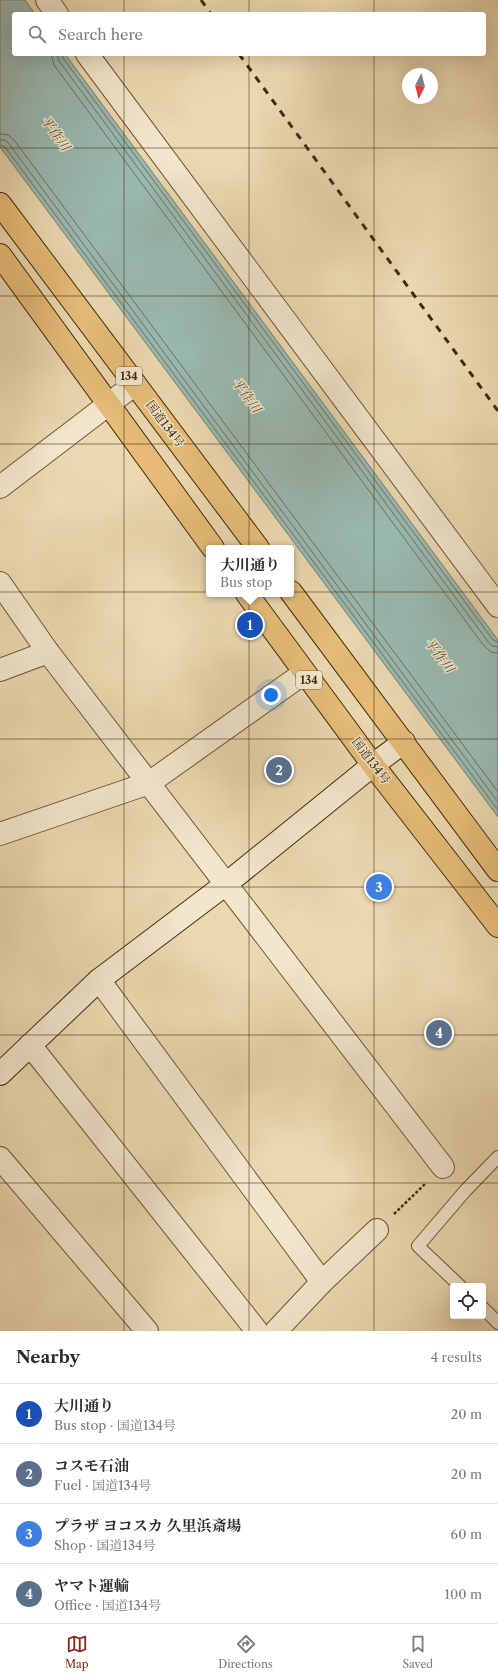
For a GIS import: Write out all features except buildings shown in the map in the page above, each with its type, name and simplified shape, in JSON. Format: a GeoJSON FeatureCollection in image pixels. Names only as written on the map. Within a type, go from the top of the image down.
{"type":"FeatureCollection","features":[{"type":"Feature","properties":{"kind":"highway","name":"国道134号"},"geometry":{"type":"LineString","coordinates":[[0,204],[256,545]]}},
{"type":"Feature","properties":{"kind":"highway","name":"134"},"geometry":{"type":"LineString","coordinates":[[0,255],[211,545]]}},
{"type":"Feature","properties":{"kind":"highway"},"geometry":{"type":"LineString","coordinates":[[294,596],[498,870]]}},
{"type":"Feature","properties":{"kind":"highway","name":"国道134号"},"geometry":{"type":"LineString","coordinates":[[249,597],[373,765],[498,926]]}},
{"type":"Feature","properties":{"kind":"street"},"geometry":{"type":"LineString","coordinates":[[47,0],[56,12]]}},
{"type":"Feature","properties":{"kind":"street"},"geometry":{"type":"LineString","coordinates":[[88,56],[498,606]]}},
{"type":"Feature","properties":{"kind":"street"},"geometry":{"type":"LineString","coordinates":[[0,487],[135,384]]}},
{"type":"Feature","properties":{"kind":"street"},"geometry":{"type":"LineString","coordinates":[[0,583],[48,652],[443,1167]]}},
{"type":"Feature","properties":{"kind":"street"},"geometry":{"type":"LineString","coordinates":[[0,670],[48,652]]}},
{"type":"Feature","properties":{"kind":"street"},"geometry":{"type":"LineString","coordinates":[[0,834],[149,783],[304,673]]}},
{"type":"Feature","properties":{"kind":"street"},"geometry":{"type":"LineString","coordinates":[[0,1074],[99,980],[226,884],[373,765],[404,742]]}},
{"type":"Feature","properties":{"kind":"street"},"geometry":{"type":"LineString","coordinates":[[99,980],[322,1282]]}},
{"type":"Feature","properties":{"kind":"street"},"geometry":{"type":"LineString","coordinates":[[30,1045],[256,1331]]}},
{"type":"Feature","properties":{"kind":"street"},"geometry":{"type":"LineString","coordinates":[[0,1158],[147,1331]]}},
{"type":"Feature","properties":{"kind":"street"},"geometry":{"type":"LineString","coordinates":[[276,1331],[322,1282],[377,1230]]}},
{"type":"Feature","properties":{"kind":"lane"},"geometry":{"type":"LineString","coordinates":[[457,1283],[418,1246],[465,1191],[498,1157]]}},
{"type":"Feature","properties":{"kind":"lane"},"geometry":{"type":"LineString","coordinates":[[486,1311],[498,1323]]}},
{"type":"Feature","properties":{"kind":"path"},"geometry":{"type":"LineString","coordinates":[[377,1230],[443,1167]]}},
{"type":"Feature","properties":{"kind":"water","name":"平作川"},"geometry":{"type":"Polygon","coordinates":[[[0,0],[25,0],[34,12],[12,12],[12,56],[66,56],[498,640],[498,817],[0,147],[0,0]]]}},
{"type":"Feature","properties":{"kind":"railway"},"geometry":{"type":"LineString","coordinates":[[201,0],[210,12]]}},
{"type":"Feature","properties":{"kind":"railway"},"geometry":{"type":"LineString","coordinates":[[240,56],[498,411]]}},
{"type":"Feature","properties":{"kind":"place","name":"大川通り"},"geometry":{"type":"Point","coordinates":[250,625]}},
{"type":"Feature","properties":{"kind":"place","name":"コスモ石油"},"geometry":{"type":"Point","coordinates":[279,770]}},
{"type":"Feature","properties":{"kind":"place","name":"プラザ ヨコスカ 久里浜斎場"},"geometry":{"type":"Point","coordinates":[379,887]}},
{"type":"Feature","properties":{"kind":"place","name":"ヤマト運輸"},"geometry":{"type":"Point","coordinates":[439,1033]}}]}
